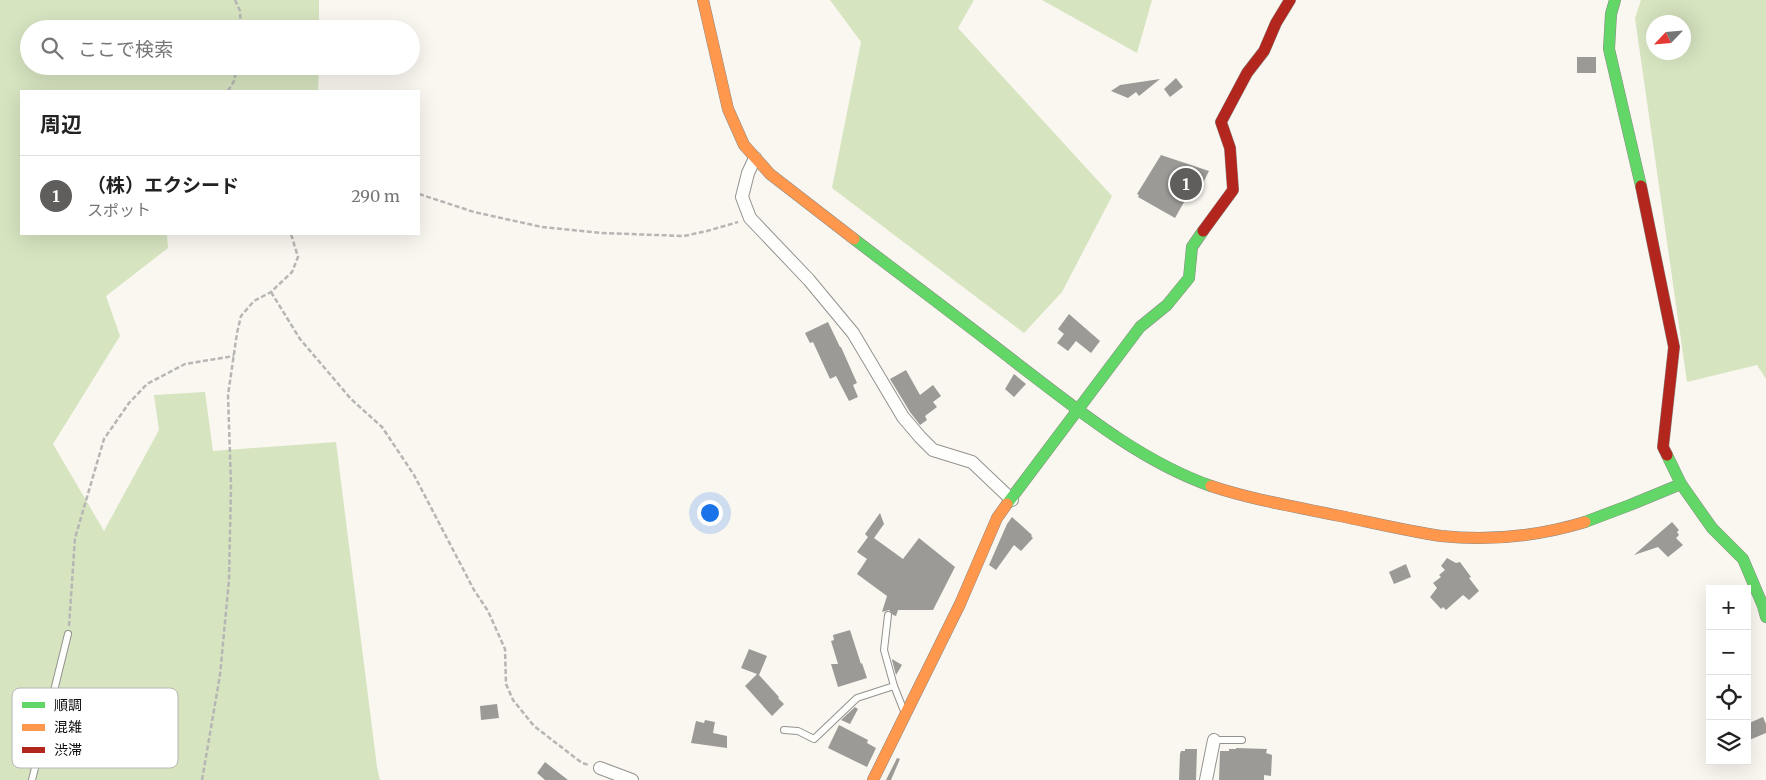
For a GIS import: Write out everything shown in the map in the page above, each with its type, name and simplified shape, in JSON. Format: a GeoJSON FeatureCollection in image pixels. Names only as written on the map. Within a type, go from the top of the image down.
{"type":"FeatureCollection","features":[{"type":"Feature","properties":{"kind":"street"},"geometry":{"type":"LineString","coordinates":[[703,0],[728,109],[744,144],[770,174],[1078,410],[1139,451],[1189,476],[1234,494],[1422,533],[1472,538],[1512,537],[1554,531],[1596,519],[1681,484]]}},
{"type":"Feature","properties":{"kind":"street"},"geometry":{"type":"LineString","coordinates":[[873,780],[960,604],[998,518],[1041,457],[1140,327],[1168,305],[1189,278],[1192,247],[1233,190],[1230,148],[1221,122],[1247,73],[1264,51],[1276,23],[1290,0]]}},
{"type":"Feature","properties":{"kind":"street"},"geometry":{"type":"LineString","coordinates":[[1615,0],[1610,14],[1609,49],[1636,160],[1674,348],[1663,447],[1681,484],[1712,528],[1743,559],[1766,617]]}},
{"type":"Feature","properties":{"kind":"street"},"geometry":{"type":"LineString","coordinates":[[755,158],[748,173],[742,197],[750,218],[809,280],[854,333],[903,417],[920,437],[933,450],[972,462],[1012,500]]}},
{"type":"Feature","properties":{"kind":"street"},"geometry":{"type":"LineString","coordinates":[[1206,780],[1214,740]]}},
{"type":"Feature","properties":{"kind":"street"},"geometry":{"type":"LineString","coordinates":[[600,768],[632,780]]}},
{"type":"Feature","properties":{"kind":"lane"},"geometry":{"type":"LineString","coordinates":[[888,615],[884,650],[894,686],[905,714]]}},
{"type":"Feature","properties":{"kind":"lane"},"geometry":{"type":"LineString","coordinates":[[55,688],[68,634]]}},
{"type":"Feature","properties":{"kind":"lane"},"geometry":{"type":"LineString","coordinates":[[784,730],[798,731],[814,739],[857,698],[894,686]]}},
{"type":"Feature","properties":{"kind":"lane"},"geometry":{"type":"LineString","coordinates":[[1214,740],[1242,740]]}},
{"type":"Feature","properties":{"kind":"path"},"geometry":{"type":"LineString","coordinates":[[235,0],[240,11],[240,20]]}},
{"type":"Feature","properties":{"kind":"path"},"geometry":{"type":"LineString","coordinates":[[229,90],[235,75]]}},
{"type":"Feature","properties":{"kind":"path"},"geometry":{"type":"LineString","coordinates":[[420,194],[474,212],[542,227],[601,233],[684,236],[750,218]]}},
{"type":"Feature","properties":{"kind":"path"},"geometry":{"type":"LineString","coordinates":[[202,780],[220,675],[229,580],[231,485],[228,395],[234,356],[241,316],[254,301],[271,292],[292,272],[298,257],[291,235]]}},
{"type":"Feature","properties":{"kind":"path"},"geometry":{"type":"LineString","coordinates":[[271,292],[300,339],[352,399],[382,427],[414,475],[474,590],[488,611],[505,649],[506,684],[513,700],[534,726],[582,763],[600,768]]}},
{"type":"Feature","properties":{"kind":"path"},"geometry":{"type":"LineString","coordinates":[[68,634],[75,538],[104,439],[129,403],[147,384],[185,364],[234,356]]}},
{"type":"Feature","properties":{"kind":"green space"},"geometry":{"type":"Polygon","coordinates":[[[0,0],[319,0],[319,20],[20,20],[20,75],[319,75],[318,90],[20,90],[20,235],[167,235],[168,248],[106,296],[120,336],[53,444],[104,531],[159,430],[154,395],[205,392],[213,451],[336,442],[380,780],[0,780],[0,0]]]}},
{"type":"Feature","properties":{"kind":"green space"},"geometry":{"type":"Polygon","coordinates":[[[830,0],[974,0],[958,28],[1112,196],[1062,292],[1024,333],[832,188],[861,42],[830,0]]]}},
{"type":"Feature","properties":{"kind":"green space"},"geometry":{"type":"Polygon","coordinates":[[[1042,0],[1152,0],[1137,53],[1042,0]]]}},
{"type":"Feature","properties":{"kind":"green space"},"geometry":{"type":"Polygon","coordinates":[[[1641,0],[1766,0],[1766,379],[1757,365],[1687,382],[1635,18],[1641,0]]]}},
{"type":"Feature","properties":{"kind":"building"},"geometry":{"type":"Polygon","coordinates":[[[1577,57],[1596,57],[1596,73],[1577,73],[1577,57]]]}},
{"type":"Feature","properties":{"kind":"building"},"geometry":{"type":"Polygon","coordinates":[[[1176,78],[1183,87],[1170,97],[1164,89],[1176,78]]]}},
{"type":"Feature","properties":{"kind":"building"},"geometry":{"type":"Polygon","coordinates":[[[1160,79],[1139,96],[1136,92],[1128,98],[1111,91],[1120,85],[1160,79]]]}},
{"type":"Feature","properties":{"kind":"building"},"geometry":{"type":"Polygon","coordinates":[[[1161,155],[1209,171],[1195,199],[1188,195],[1175,218],[1138,197],[1139,195],[1137,194],[1161,155]]]}},
{"type":"Feature","properties":{"kind":"building"},"geometry":{"type":"Polygon","coordinates":[[[1069,314],[1100,341],[1091,353],[1076,341],[1068,351],[1057,343],[1064,334],[1058,329],[1069,314]]]}},
{"type":"Feature","properties":{"kind":"building"},"geometry":{"type":"Polygon","coordinates":[[[828,322],[857,383],[853,385],[858,397],[849,401],[836,376],[830,379],[813,342],[810,343],[805,333],[828,322]]]}},
{"type":"Feature","properties":{"kind":"building"},"geometry":{"type":"Polygon","coordinates":[[[906,370],[920,395],[933,385],[941,396],[933,402],[937,407],[925,416],[927,420],[920,425],[890,379],[906,370]]]}},
{"type":"Feature","properties":{"kind":"building"},"geometry":{"type":"Polygon","coordinates":[[[1014,374],[1026,384],[1014,397],[1005,389],[1014,374]]]}},
{"type":"Feature","properties":{"kind":"building"},"geometry":{"type":"Polygon","coordinates":[[[880,513],[884,524],[874,538],[903,559],[919,538],[955,567],[933,610],[898,610],[896,616],[889,610],[882,612],[887,596],[857,574],[867,559],[857,552],[868,537],[865,534],[880,513]]]}},
{"type":"Feature","properties":{"kind":"building"},"geometry":{"type":"Polygon","coordinates":[[[1012,517],[1033,538],[1021,551],[1014,545],[996,570],[989,565],[1012,517]]]}},
{"type":"Feature","properties":{"kind":"building"},"geometry":{"type":"Polygon","coordinates":[[[1672,522],[1679,530],[1677,532],[1679,535],[1676,538],[1683,545],[1668,557],[1658,547],[1634,555],[1672,522]]]}},
{"type":"Feature","properties":{"kind":"building"},"geometry":{"type":"Polygon","coordinates":[[[1447,558],[1456,563],[1460,562],[1479,591],[1469,600],[1463,595],[1446,610],[1443,607],[1441,609],[1430,597],[1437,588],[1433,583],[1441,577],[1439,575],[1445,570],[1441,566],[1447,558]]]}},
{"type":"Feature","properties":{"kind":"building"},"geometry":{"type":"Polygon","coordinates":[[[1406,564],[1411,577],[1394,584],[1389,572],[1406,564]]]}},
{"type":"Feature","properties":{"kind":"building"},"geometry":{"type":"Polygon","coordinates":[[[850,630],[867,678],[838,687],[831,664],[838,664],[831,641],[834,640],[833,635],[850,630]]]}},
{"type":"Feature","properties":{"kind":"building"},"geometry":{"type":"Polygon","coordinates":[[[749,649],[767,656],[759,675],[784,704],[772,716],[745,686],[757,674],[741,668],[749,649]]]}},
{"type":"Feature","properties":{"kind":"building"},"geometry":{"type":"Polygon","coordinates":[[[892,660],[902,665],[896,675],[892,660]]]}},
{"type":"Feature","properties":{"kind":"building"},"geometry":{"type":"Polygon","coordinates":[[[497,704],[499,718],[481,720],[480,706],[497,704]]]}},
{"type":"Feature","properties":{"kind":"building"},"geometry":{"type":"Polygon","coordinates":[[[855,707],[858,709],[850,724],[841,720],[855,707]]]}},
{"type":"Feature","properties":{"kind":"building"},"geometry":{"type":"Polygon","coordinates":[[[1763,717],[1766,724],[1766,733],[1751,739],[1751,722],[1763,717]]]}},
{"type":"Feature","properties":{"kind":"building"},"geometry":{"type":"Polygon","coordinates":[[[705,720],[715,722],[713,733],[727,736],[727,748],[691,743],[696,721],[704,723],[705,720]]]}},
{"type":"Feature","properties":{"kind":"building"},"geometry":{"type":"Polygon","coordinates":[[[839,725],[868,740],[867,743],[876,748],[867,767],[828,748],[839,725]]]}},
{"type":"Feature","properties":{"kind":"building"},"geometry":{"type":"Polygon","coordinates":[[[1185,749],[1197,749],[1196,780],[1179,780],[1180,754],[1185,749]]]}},
{"type":"Feature","properties":{"kind":"building"},"geometry":{"type":"Polygon","coordinates":[[[1229,749],[1267,749],[1266,753],[1272,755],[1271,776],[1264,775],[1264,780],[1219,780],[1220,751],[1229,751],[1229,749]]]}},
{"type":"Feature","properties":{"kind":"building"},"geometry":{"type":"Polygon","coordinates":[[[897,758],[900,759],[891,780],[886,780],[897,758]]]}},
{"type":"Feature","properties":{"kind":"building"},"geometry":{"type":"Polygon","coordinates":[[[545,762],[568,780],[545,780],[537,773],[545,762]]]}},
{"type":"Feature","properties":{"kind":"traffic: fast"},"geometry":{"type":"LineString","coordinates":[[1615,0],[1611,14],[1609,49],[1641,186]]}},
{"type":"Feature","properties":{"kind":"traffic: fast"},"geometry":{"type":"LineString","coordinates":[[1007,504],[1140,327],[1167,305],[1189,278],[1192,247],[1203,231]]}},
{"type":"Feature","properties":{"kind":"traffic: fast"},"geometry":{"type":"LineString","coordinates":[[854,239],[1110,433],[1159,463],[1211,486]]}},
{"type":"Feature","properties":{"kind":"traffic: fast"},"geometry":{"type":"LineString","coordinates":[[1667,455],[1681,484],[1712,528],[1743,559],[1766,617]]}},
{"type":"Feature","properties":{"kind":"traffic: fast"},"geometry":{"type":"LineString","coordinates":[[1585,522],[1681,484]]}},
{"type":"Feature","properties":{"kind":"traffic: slow"},"geometry":{"type":"LineString","coordinates":[[703,0],[728,109],[744,145],[770,174],[854,239]]}},
{"type":"Feature","properties":{"kind":"traffic: slow"},"geometry":{"type":"LineString","coordinates":[[1211,486],[1275,503],[1441,536],[1477,538],[1514,536],[1550,531],[1585,522]]}},
{"type":"Feature","properties":{"kind":"traffic: slow"},"geometry":{"type":"LineString","coordinates":[[873,780],[960,604],[997,518],[1007,504]]}},
{"type":"Feature","properties":{"kind":"traffic: jam"},"geometry":{"type":"LineString","coordinates":[[1203,231],[1233,190],[1230,148],[1221,122],[1247,73],[1264,51],[1276,23],[1290,0]]}},
{"type":"Feature","properties":{"kind":"traffic: jam"},"geometry":{"type":"LineString","coordinates":[[1641,186],[1674,347],[1663,447],[1667,455]]}},
{"type":"Feature","properties":{"kind":"place","name":"（株）エクシード"},"geometry":{"type":"Point","coordinates":[1186,184]}}]}
